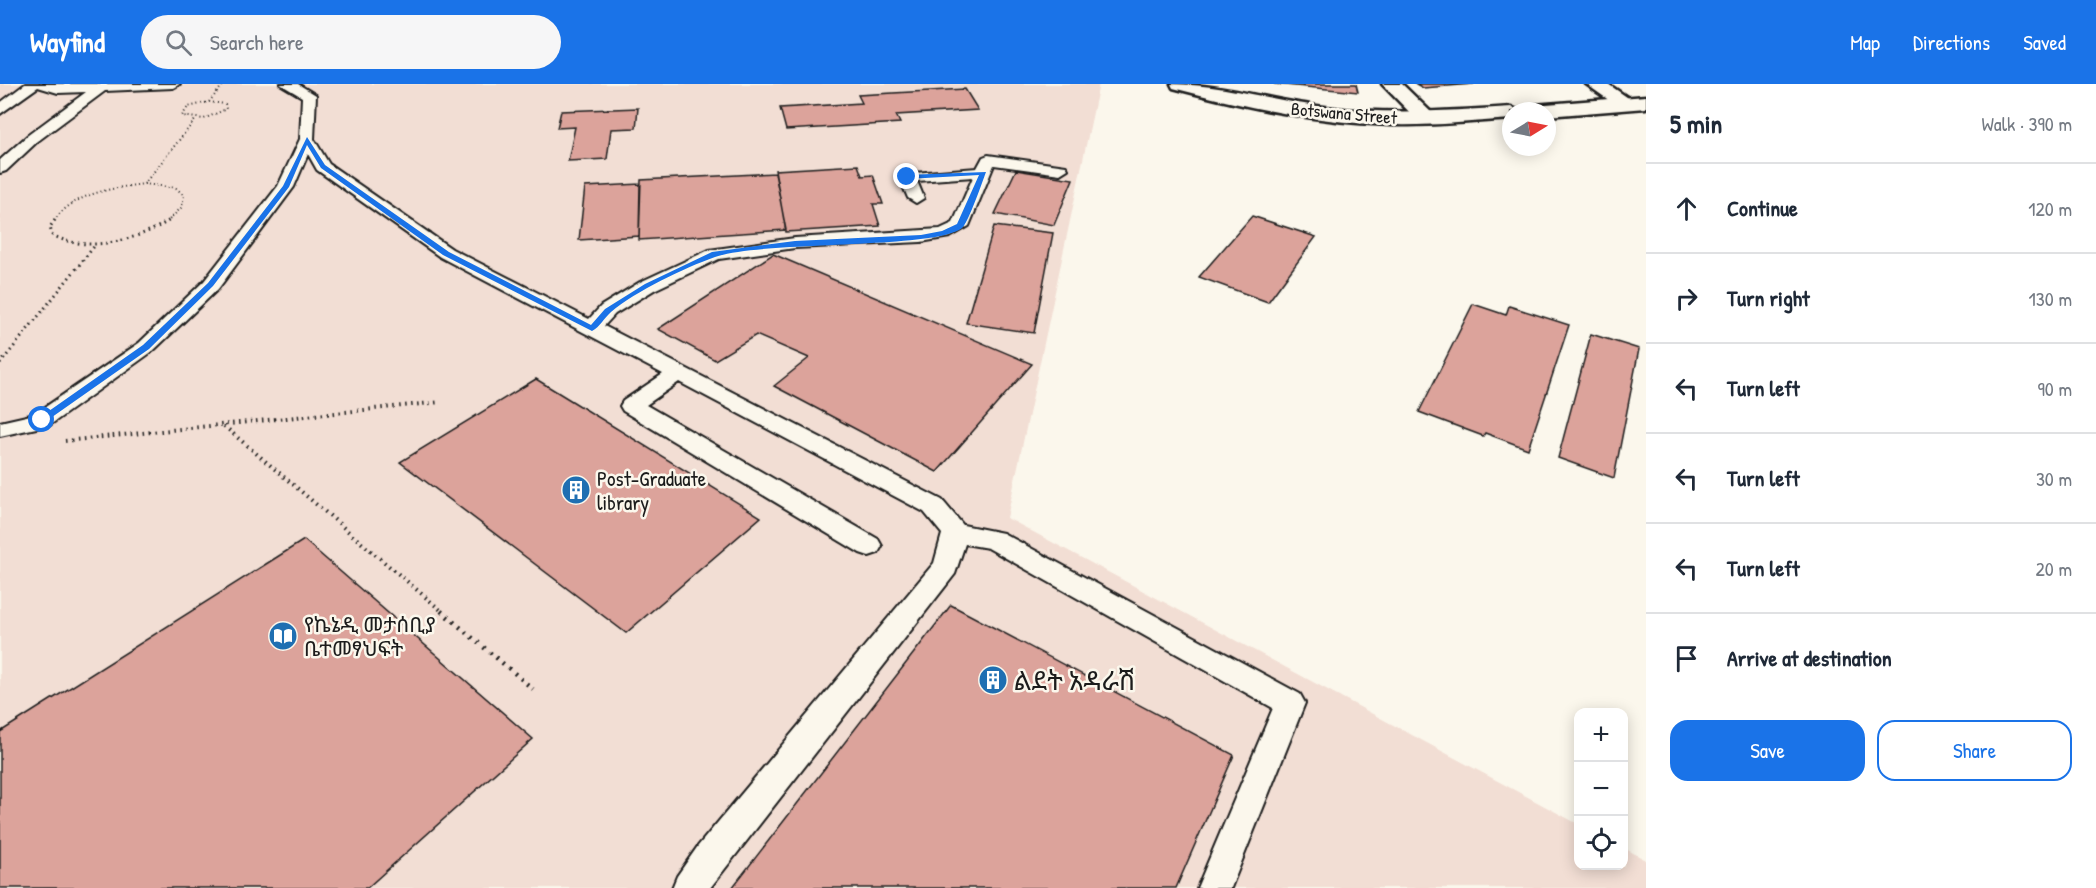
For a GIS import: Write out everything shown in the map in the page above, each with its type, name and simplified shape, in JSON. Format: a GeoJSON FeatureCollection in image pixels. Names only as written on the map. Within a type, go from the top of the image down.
{"type":"FeatureCollection","features":[{"type":"Feature","properties":{"kind":"main road","name":"Botswana Street"},"geometry":{"type":"LineString","coordinates":[[1180,84],[1257,103],[1317,113],[1374,118],[1427,119],[1502,114]]}},
{"type":"Feature","properties":{"kind":"main road"},"geometry":{"type":"LineString","coordinates":[[1391,84],[1427,119]]}},
{"type":"Feature","properties":{"kind":"main road"},"geometry":{"type":"LineString","coordinates":[[1595,84],[1636,103]]}},
{"type":"Feature","properties":{"kind":"main road"},"geometry":{"type":"LineString","coordinates":[[1556,109],[1636,103]]}},
{"type":"Feature","properties":{"kind":"lane"},"geometry":{"type":"LineString","coordinates":[[0,110],[34,84]]}},
{"type":"Feature","properties":{"kind":"lane"},"geometry":{"type":"LineString","coordinates":[[41,84],[58,89],[173,84]]}},
{"type":"Feature","properties":{"kind":"lane"},"geometry":{"type":"LineString","coordinates":[[0,429],[42,420],[146,347],[211,285],[286,187],[307,139],[315,90],[287,84]]}},
{"type":"Feature","properties":{"kind":"lane"},"geometry":{"type":"LineString","coordinates":[[0,168],[33,138],[100,88]]}},
{"type":"Feature","properties":{"kind":"lane"},"geometry":{"type":"LineString","coordinates":[[307,139],[323,167],[446,254],[933,506],[955,533],[994,540],[1290,703],[1214,888]]}},
{"type":"Feature","properties":{"kind":"lane"},"geometry":{"type":"LineString","coordinates":[[592,328],[608,310],[647,286],[715,254],[795,243],[921,237],[944,233],[960,226],[988,160],[1060,169]]}},
{"type":"Feature","properties":{"kind":"lane"},"geometry":{"type":"LineString","coordinates":[[916,198],[907,177],[983,172]]}},
{"type":"Feature","properties":{"kind":"lane"},"geometry":{"type":"LineString","coordinates":[[678,373],[631,406],[869,546]]}},
{"type":"Feature","properties":{"kind":"lane"},"geometry":{"type":"LineString","coordinates":[[689,888],[710,858],[946,567],[955,533]]}},
{"type":"Feature","properties":{"kind":"path"},"geometry":{"type":"LineString","coordinates":[[210,102],[224,84]]}},
{"type":"Feature","properties":{"kind":"path"},"geometry":{"type":"LineString","coordinates":[[210,102],[225,104],[226,109],[211,117],[184,118],[182,113],[195,105],[210,102]]}},
{"type":"Feature","properties":{"kind":"path"},"geometry":{"type":"LineString","coordinates":[[144,184],[196,119]]}},
{"type":"Feature","properties":{"kind":"path"},"geometry":{"type":"LineString","coordinates":[[144,184],[176,188],[184,195],[185,203],[172,218],[146,232],[96,243],[62,241],[52,235],[50,227],[54,218],[65,208],[82,199],[122,187],[144,184]]}},
{"type":"Feature","properties":{"kind":"path"},"geometry":{"type":"LineString","coordinates":[[0,364],[96,243]]}},
{"type":"Feature","properties":{"kind":"path"},"geometry":{"type":"LineString","coordinates":[[42,420],[54,442],[441,402]]}},
{"type":"Feature","properties":{"kind":"path"},"geometry":{"type":"LineString","coordinates":[[224,425],[533,689]]}},
{"type":"Feature","properties":{"kind":"shaded area"},"geometry":{"type":"Polygon","coordinates":[[[0,84],[1099,84],[1007,518],[1574,822],[1574,870],[1628,870],[1628,850],[1646,860],[1646,888],[0,888],[0,84]]]}},
{"type":"Feature","properties":{"kind":"building"},"geometry":{"type":"Polygon","coordinates":[[[1274,84],[1356,84],[1358,92],[1274,84]]]}},
{"type":"Feature","properties":{"kind":"building"},"geometry":{"type":"Polygon","coordinates":[[[1416,84],[1474,84],[1423,88],[1416,84]]]}},
{"type":"Feature","properties":{"kind":"building"},"geometry":{"type":"Polygon","coordinates":[[[965,89],[978,110],[896,115],[900,123],[786,130],[780,108],[862,103],[858,95],[965,89]]]}},
{"type":"Feature","properties":{"kind":"building"},"geometry":{"type":"Polygon","coordinates":[[[638,108],[636,128],[611,129],[607,159],[568,161],[575,127],[557,128],[561,111],[638,108]]]}},
{"type":"Feature","properties":{"kind":"building"},"geometry":{"type":"Polygon","coordinates":[[[858,165],[862,176],[873,175],[883,204],[873,204],[880,226],[786,232],[775,170],[858,165]]]}},
{"type":"Feature","properties":{"kind":"building"},"geometry":{"type":"Polygon","coordinates":[[[1016,170],[1073,179],[1054,225],[995,214],[1016,170]]]}},
{"type":"Feature","properties":{"kind":"building"},"geometry":{"type":"Polygon","coordinates":[[[775,173],[786,230],[639,240],[641,180],[775,173]]]}},
{"type":"Feature","properties":{"kind":"building"},"geometry":{"type":"Polygon","coordinates":[[[640,184],[639,236],[579,240],[585,187],[640,184]]]}},
{"type":"Feature","properties":{"kind":"building"},"geometry":{"type":"Polygon","coordinates":[[[1252,216],[1316,237],[1268,302],[1199,277],[1252,216]]]}},
{"type":"Feature","properties":{"kind":"building"},"geometry":{"type":"Polygon","coordinates":[[[994,226],[1053,233],[1034,333],[966,323],[994,226]]]}},
{"type":"Feature","properties":{"kind":"building"},"geometry":{"type":"Polygon","coordinates":[[[773,254],[1032,364],[937,472],[774,386],[809,358],[756,335],[715,360],[658,329],[773,254]]]}},
{"type":"Feature","properties":{"kind":"building"},"geometry":{"type":"Polygon","coordinates":[[[1473,304],[1506,315],[1509,306],[1569,325],[1528,449],[1485,433],[1483,436],[1419,412],[1473,304]]]}},
{"type":"Feature","properties":{"kind":"building"},"geometry":{"type":"Polygon","coordinates":[[[1591,334],[1639,349],[1614,478],[1558,458],[1591,334]]]}},
{"type":"Feature","properties":{"kind":"building","name":"Post-Graduate library"},"geometry":{"type":"Polygon","coordinates":[[[536,379],[761,517],[626,633],[400,462],[536,379]]]}},
{"type":"Feature","properties":{"kind":"building","name":"የኬኔዲ መታሰቢያ ቤተመፃህፍት"},"geometry":{"type":"Polygon","coordinates":[[[304,540],[533,739],[367,888],[0,888],[0,732],[304,540]]]}},
{"type":"Feature","properties":{"kind":"building","name":"ልደት አዳራሽ"},"geometry":{"type":"Polygon","coordinates":[[[951,605],[1234,755],[1176,888],[732,888],[951,605]]]}},
{"type":"Feature","properties":{"kind":"place","name":"Post-Graduate library"},"geometry":{"type":"Point","coordinates":[576,490]}},
{"type":"Feature","properties":{"kind":"place","name":"የኬኔዲ መታሰቢያ ቤተመፃህፍት"},"geometry":{"type":"Point","coordinates":[283,636]}},
{"type":"Feature","properties":{"kind":"place","name":"ልደት አዳራሽ"},"geometry":{"type":"Point","coordinates":[993,680]}},
{"type":"Feature","properties":{"kind":"route"},"geometry":{"type":"LineString","coordinates":[[42,420],[146,347],[211,285],[286,187],[307,139],[323,167],[446,254],[592,328],[608,310],[647,286],[715,254],[795,243],[921,237],[944,233],[960,226],[983,172],[907,177]]}}]}
